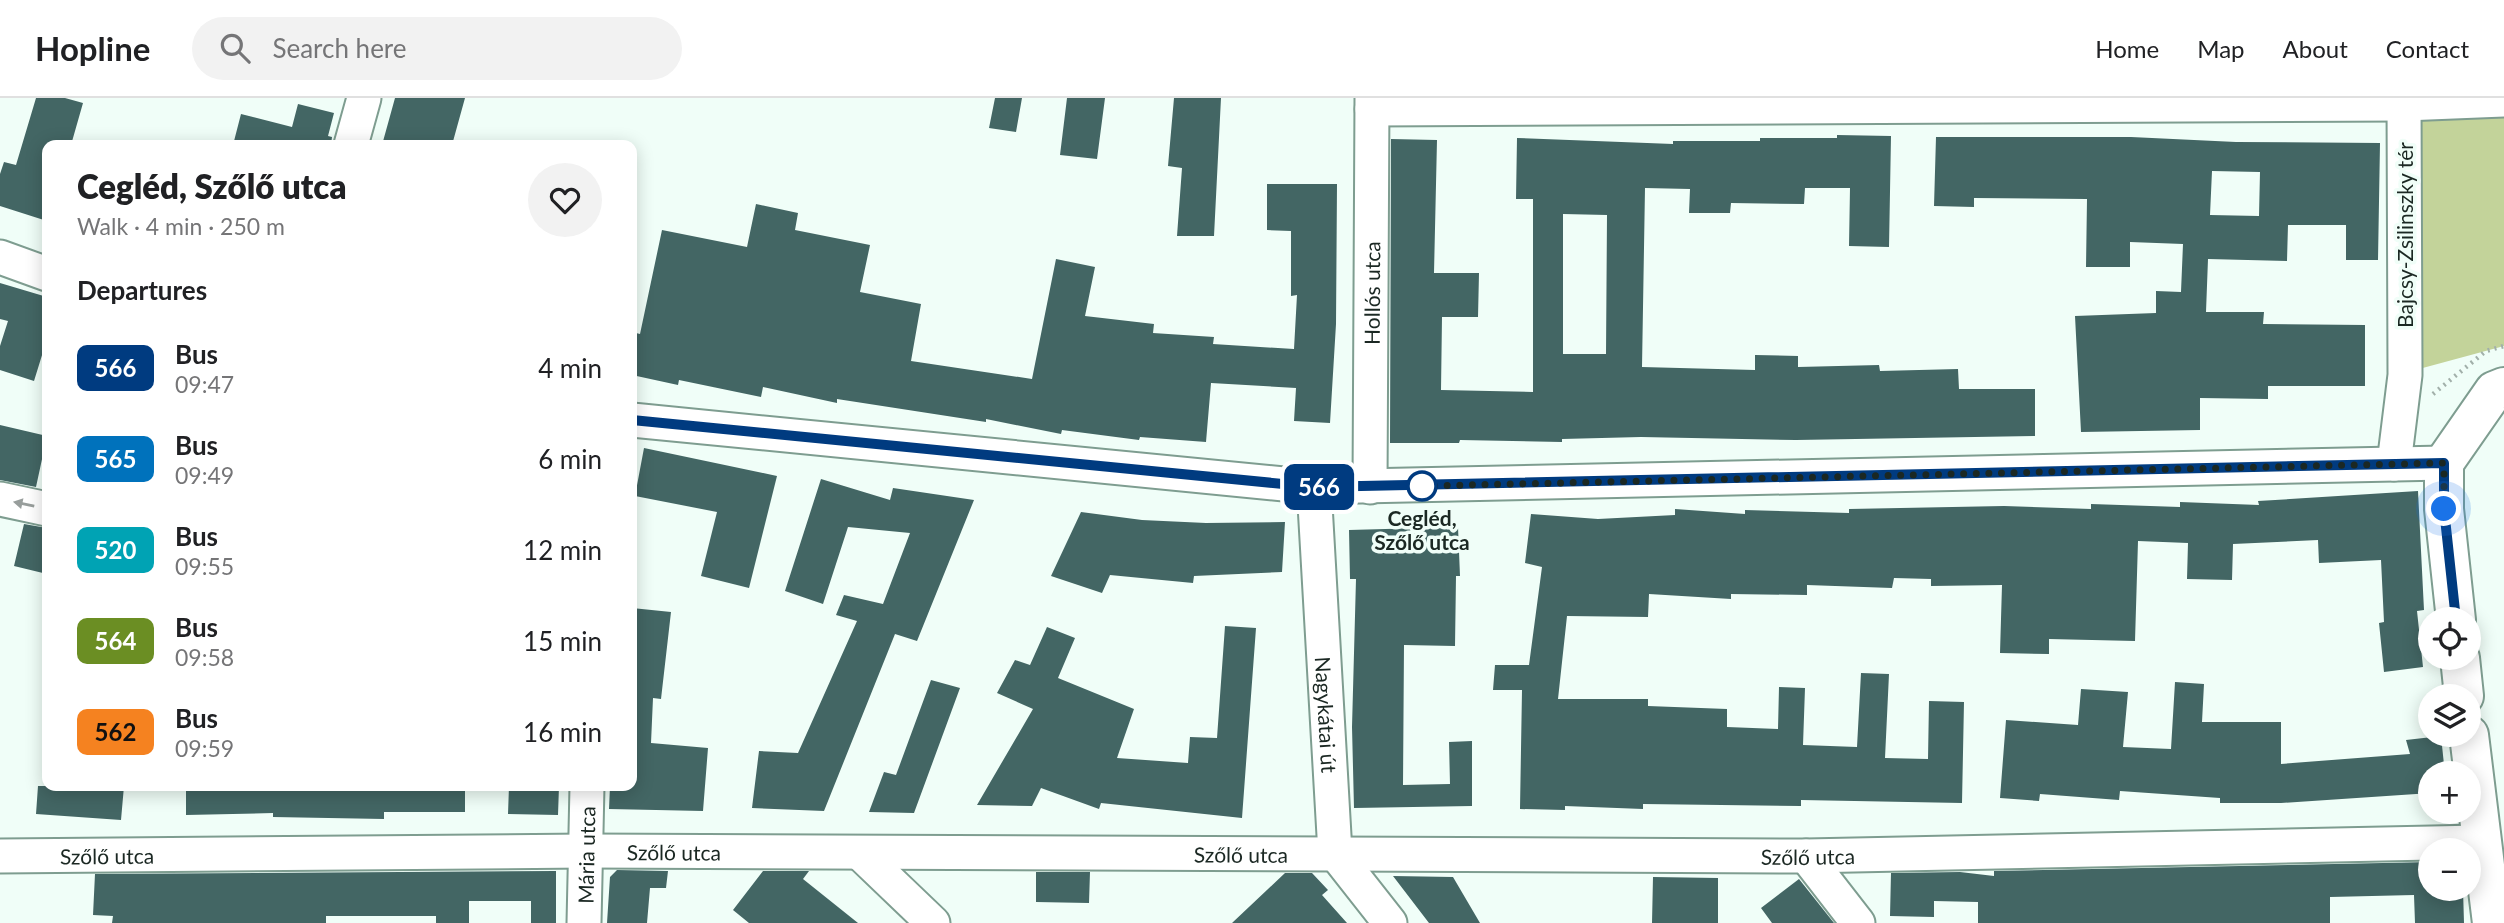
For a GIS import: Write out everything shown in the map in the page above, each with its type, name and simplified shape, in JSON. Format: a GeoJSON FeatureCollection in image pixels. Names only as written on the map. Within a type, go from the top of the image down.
{"type":"FeatureCollection","features":[{"type":"Feature","properties":{"kind":"main road"},"geometry":{"type":"LineString","coordinates":[[2455,607],[2444,509],[2444,463],[2494,391],[2504,387]]}},
{"type":"Feature","properties":{"kind":"main road"},"geometry":{"type":"LineString","coordinates":[[2470,747],[2480,838]]}},
{"type":"Feature","properties":{"kind":"main road"},"geometry":{"type":"LineString","coordinates":[[2481,849],[2492,923]]}},
{"type":"Feature","properties":{"kind":"street"},"geometry":{"type":"LineString","coordinates":[[352,140],[364,98]]}},
{"type":"Feature","properties":{"kind":"street"},"geometry":{"type":"LineString","coordinates":[[1372,104],[2504,100]]}},
{"type":"Feature","properties":{"kind":"street","name":"Bajcsy-Zsilinszky tér"},"geometry":{"type":"LineString","coordinates":[[2394,464],[2396,427],[2404,388],[2404,101]]}},
{"type":"Feature","properties":{"kind":"street","name":"Hollós utca"},"geometry":{"type":"LineString","coordinates":[[1370,487],[1372,104]]}},
{"type":"Feature","properties":{"kind":"street"},"geometry":{"type":"LineString","coordinates":[[0,257],[42,272]]}},
{"type":"Feature","properties":{"kind":"street"},"geometry":{"type":"LineString","coordinates":[[637,420],[1314,487],[2444,463]]}},
{"type":"Feature","properties":{"kind":"street","name":"Nagykátai út"},"geometry":{"type":"LineString","coordinates":[[1314,487],[1335,853]]}},
{"type":"Feature","properties":{"kind":"street"},"geometry":{"type":"LineString","coordinates":[[0,499],[42,508]]}},
{"type":"Feature","properties":{"kind":"street","name":"Mária utca"},"geometry":{"type":"LineString","coordinates":[[584,923],[587,791]]}},
{"type":"Feature","properties":{"kind":"street","name":"Szőlő utca"},"geometry":{"type":"LineString","coordinates":[[0,856],[586,851],[862,855],[1335,853],[1806,856],[2418,843]]}},
{"type":"Feature","properties":{"kind":"street"},"geometry":{"type":"LineString","coordinates":[[1335,853],[1390,923]]}},
{"type":"Feature","properties":{"kind":"street"},"geometry":{"type":"LineString","coordinates":[[862,855],[933,923]]}},
{"type":"Feature","properties":{"kind":"street"},"geometry":{"type":"LineString","coordinates":[[1806,856],[1858,923]]}},
{"type":"Feature","properties":{"kind":"path"},"geometry":{"type":"LineString","coordinates":[[2438,389],[2486,351],[2504,346]]}},
{"type":"Feature","properties":{"kind":"green space"},"geometry":{"type":"Polygon","coordinates":[[[2504,109],[2504,346],[2419,369],[2412,115],[2504,109]]]}},
{"type":"Feature","properties":{"kind":"building"},"geometry":{"type":"Polygon","coordinates":[[[36,98],[65,98],[83,103],[72,140],[42,140],[42,219],[0,206],[0,174],[4,162],[16,165],[36,98]]]}},
{"type":"Feature","properties":{"kind":"building"},"geometry":{"type":"Polygon","coordinates":[[[395,98],[465,98],[453,140],[383,140],[395,98]]]}},
{"type":"Feature","properties":{"kind":"building"},"geometry":{"type":"Polygon","coordinates":[[[995,98],[1022,98],[1016,132],[989,128],[995,98]]]}},
{"type":"Feature","properties":{"kind":"building"},"geometry":{"type":"Polygon","coordinates":[[[1067,98],[1105,98],[1097,159],[1060,155],[1067,98]]]}},
{"type":"Feature","properties":{"kind":"building"},"geometry":{"type":"Polygon","coordinates":[[[1174,98],[1221,98],[1214,236],[1177,236],[1182,168],[1168,166],[1174,98]]]}},
{"type":"Feature","properties":{"kind":"building"},"geometry":{"type":"Polygon","coordinates":[[[298,104],[334,113],[328,136],[332,137],[332,140],[234,140],[241,114],[292,127],[298,104]]]}},
{"type":"Feature","properties":{"kind":"building"},"geometry":{"type":"Polygon","coordinates":[[[1837,135],[1891,136],[1889,247],[1849,246],[1850,188],[1805,188],[1804,204],[1731,203],[1730,213],[1689,213],[1690,189],[1645,188],[1642,367],[1755,370],[1755,355],[1798,356],[1798,367],[1879,365],[1880,371],[1958,369],[1959,389],[2035,389],[2035,436],[1796,440],[1641,437],[1562,439],[1562,442],[1460,440],[1459,443],[1390,443],[1391,139],[1437,140],[1434,273],[1479,273],[1478,317],[1442,317],[1441,390],[1533,392],[1533,199],[1516,199],[1517,138],[1673,144],[1673,141],[1837,138],[1837,135]],[[1563,214],[1563,354],[1606,354],[1607,215],[1563,214]]]}},
{"type":"Feature","properties":{"kind":"building"},"geometry":{"type":"Polygon","coordinates":[[[1936,137],[2131,137],[2236,142],[2380,143],[2378,260],[2346,260],[2346,225],[2288,225],[2287,261],[2208,259],[2206,312],[2264,312],[2263,324],[2365,325],[2365,386],[2268,386],[2268,399],[2200,398],[2200,430],[2081,432],[2075,316],[2156,313],[2156,291],[2181,292],[2183,244],[2130,242],[2130,267],[2086,267],[2087,199],[1974,198],[1974,207],[1934,206],[1936,137]],[[2212,171],[2210,215],[2259,216],[2260,172],[2212,171]]]}},
{"type":"Feature","properties":{"kind":"building"},"geometry":{"type":"Polygon","coordinates":[[[1267,184],[1337,184],[1336,324],[1330,423],[1294,421],[1296,388],[1211,383],[1206,442],[1140,437],[1139,440],[1062,430],[1061,434],[986,419],[986,422],[837,399],[837,403],[763,387],[761,397],[679,380],[678,385],[637,376],[637,333],[640,334],[662,230],[747,247],[756,204],[798,213],[795,230],[870,245],[860,292],[921,304],[911,361],[1032,379],[1056,259],[1095,267],[1085,316],[1154,324],[1153,333],[1214,337],[1213,344],[1294,349],[1297,295],[1291,296],[1291,231],[1267,230],[1267,184]]]}},
{"type":"Feature","properties":{"kind":"building"},"geometry":{"type":"Polygon","coordinates":[[[0,283],[42,296],[42,355],[34,381],[0,370],[0,346],[8,321],[0,319],[0,283]]]}},
{"type":"Feature","properties":{"kind":"building"},"geometry":{"type":"Polygon","coordinates":[[[0,425],[42,435],[42,459],[36,487],[0,480],[0,425]]]}},
{"type":"Feature","properties":{"kind":"building"},"geometry":{"type":"Polygon","coordinates":[[[644,448],[777,476],[749,588],[701,576],[717,512],[637,496],[644,448]]]}},
{"type":"Feature","properties":{"kind":"building"},"geometry":{"type":"Polygon","coordinates":[[[821,479],[890,500],[893,488],[974,500],[917,641],[895,634],[824,811],[752,808],[759,751],[798,753],[857,621],[836,615],[844,595],[883,604],[910,533],[848,527],[823,604],[785,591],[821,479]]]}},
{"type":"Feature","properties":{"kind":"building"},"geometry":{"type":"Polygon","coordinates":[[[2418,491],[2424,607],[2418,607],[2417,611],[2418,668],[2384,672],[2379,623],[2384,622],[2381,560],[2319,563],[2318,540],[2233,544],[2232,580],[2187,579],[2188,543],[2138,541],[2135,641],[2049,639],[2049,654],[2000,653],[2002,585],[1931,586],[1931,579],[1894,578],[1892,588],[1807,585],[1807,595],[1731,594],[1731,599],[1649,594],[1648,617],[1567,616],[1558,699],[1648,699],[1648,706],[1727,709],[1727,727],[1778,729],[1779,687],[1805,688],[1803,745],[1857,747],[1861,673],[1889,674],[1885,758],[1928,759],[1929,701],[1964,702],[1962,803],[1801,800],[1801,806],[1643,804],[1643,809],[1565,806],[1565,810],[1520,809],[1522,690],[1493,690],[1495,665],[1529,665],[1542,567],[1525,563],[1531,514],[1598,519],[1675,515],[1675,509],[1745,514],[1745,510],[1849,513],[1849,509],[2004,506],[2091,509],[2091,504],[2180,507],[2180,502],[2259,505],[2258,501],[2418,491]]]}},
{"type":"Feature","properties":{"kind":"building"},"geometry":{"type":"Polygon","coordinates":[[[1081,512],[1142,520],[1206,523],[1285,522],[1282,572],[1194,576],[1193,583],[1110,575],[1102,593],[1051,576],[1081,512]]]}},
{"type":"Feature","properties":{"kind":"building"},"geometry":{"type":"Polygon","coordinates":[[[24,524],[42,527],[42,573],[14,566],[24,524]]]}},
{"type":"Feature","properties":{"kind":"building"},"geometry":{"type":"Polygon","coordinates":[[[1458,527],[1460,576],[1456,576],[1455,646],[1404,645],[1403,785],[1450,784],[1449,742],[1472,741],[1472,806],[1354,808],[1352,727],[1356,579],[1350,579],[1349,530],[1458,527]]]}},
{"type":"Feature","properties":{"kind":"building"},"geometry":{"type":"Polygon","coordinates":[[[637,609],[671,612],[661,699],[653,698],[651,743],[708,748],[703,811],[609,809],[610,791],[637,791],[637,609]]]}},
{"type":"Feature","properties":{"kind":"building"},"geometry":{"type":"Polygon","coordinates":[[[1225,626],[1256,628],[1242,818],[1101,803],[1099,809],[1041,788],[1032,806],[977,805],[1033,709],[997,693],[1015,660],[1030,665],[1047,627],[1075,638],[1058,678],[1134,709],[1117,758],[1188,763],[1190,737],[1217,738],[1225,626]]]}},
{"type":"Feature","properties":{"kind":"building"},"geometry":{"type":"Polygon","coordinates":[[[931,680],[960,688],[914,813],[869,812],[884,772],[896,775],[931,680]]]}},
{"type":"Feature","properties":{"kind":"building"},"geometry":{"type":"Polygon","coordinates":[[[2175,682],[2204,684],[2202,722],[2281,722],[2281,764],[2410,754],[2406,740],[2418,739],[2418,747],[2442,747],[2444,761],[2418,761],[2418,794],[2281,803],[2220,803],[2220,798],[2120,791],[2119,800],[2040,794],[2039,801],[2000,798],[2006,720],[2078,725],[2081,689],[2128,692],[2123,747],[2171,749],[2175,682]]]}},
{"type":"Feature","properties":{"kind":"building"},"geometry":{"type":"Polygon","coordinates":[[[38,786],[42,786],[42,791],[124,791],[121,820],[36,814],[38,786]]]}},
{"type":"Feature","properties":{"kind":"building"},"geometry":{"type":"Polygon","coordinates":[[[186,791],[465,791],[465,812],[384,812],[384,819],[273,817],[273,813],[186,815],[186,791]]]}},
{"type":"Feature","properties":{"kind":"building"},"geometry":{"type":"Polygon","coordinates":[[[509,791],[559,791],[558,815],[508,814],[509,791]]]}},
{"type":"Feature","properties":{"kind":"building"},"geometry":{"type":"Polygon","coordinates":[[[2418,862],[2418,901],[2463,901],[2464,923],[2415,923],[2414,895],[2330,897],[2330,923],[1978,923],[1978,902],[1934,901],[1934,917],[1890,916],[1891,873],[1960,872],[1994,876],[1994,871],[2418,862]]]}},
{"type":"Feature","properties":{"kind":"building"},"geometry":{"type":"Polygon","coordinates":[[[617,870],[668,871],[666,888],[650,888],[647,923],[607,923],[610,877],[617,870]]]}},
{"type":"Feature","properties":{"kind":"building"},"geometry":{"type":"Polygon","coordinates":[[[556,871],[556,923],[531,923],[531,901],[469,901],[469,923],[436,923],[436,916],[326,916],[326,923],[112,923],[113,916],[93,915],[95,874],[556,871]]]}},
{"type":"Feature","properties":{"kind":"building"},"geometry":{"type":"Polygon","coordinates":[[[763,871],[809,871],[803,879],[858,923],[749,923],[733,910],[763,871]]]}},
{"type":"Feature","properties":{"kind":"building"},"geometry":{"type":"Polygon","coordinates":[[[1036,872],[1090,872],[1089,903],[1036,902],[1036,872]]]}},
{"type":"Feature","properties":{"kind":"building"},"geometry":{"type":"Polygon","coordinates":[[[1285,873],[1312,873],[1328,890],[1322,895],[1347,923],[1232,923],[1285,873]]]}},
{"type":"Feature","properties":{"kind":"building"},"geometry":{"type":"Polygon","coordinates":[[[1393,876],[1453,877],[1480,923],[1429,923],[1393,876]]]}},
{"type":"Feature","properties":{"kind":"building"},"geometry":{"type":"Polygon","coordinates":[[[1653,877],[1718,878],[1718,923],[1652,923],[1653,877]]]}},
{"type":"Feature","properties":{"kind":"building"},"geometry":{"type":"Polygon","coordinates":[[[1799,879],[1834,923],[1772,923],[1761,908],[1799,879]]]}},
{"type":"Feature","properties":{"kind":"bus line","name":"566"},"geometry":{"type":"LineString","coordinates":[[637,420],[1314,487],[2444,463],[2444,509],[2455,607]]}},
{"type":"Feature","properties":{"kind":"place","name":"Cegléd, Szőlő utca"},"geometry":{"type":"Point","coordinates":[1422,486]}},
{"type":"Feature","properties":{"kind":"route"},"geometry":{"type":"LineString","coordinates":[[1422,486],[2444,463],[2444,509]]}}]}
